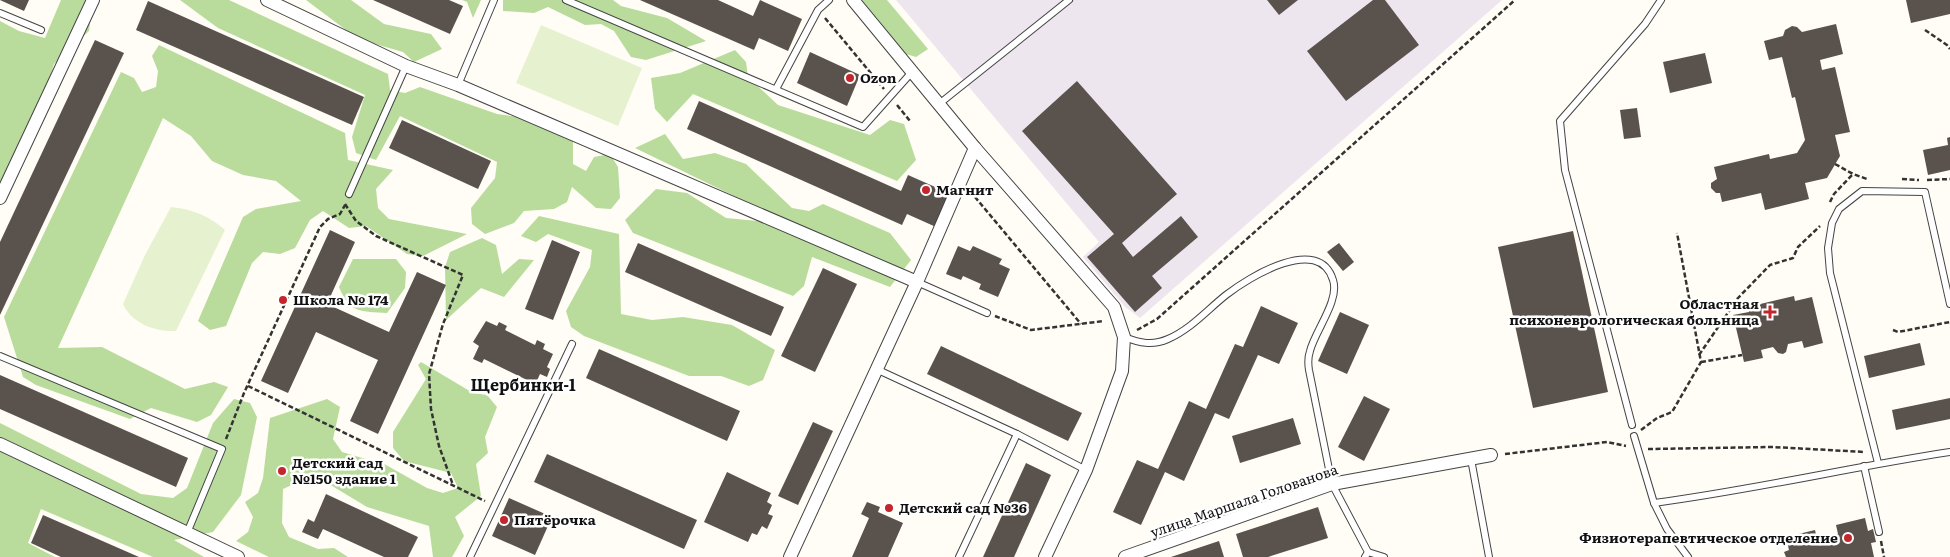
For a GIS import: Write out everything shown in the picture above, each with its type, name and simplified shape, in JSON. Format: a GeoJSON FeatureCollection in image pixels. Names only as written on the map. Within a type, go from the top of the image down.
{"type":"FeatureCollection","features":[{"type":"Feature","properties":{"kind":"street"},"geometry":{"type":"LineString","coordinates":[[0,198],[93,0]]}},
{"type":"Feature","properties":{"kind":"street"},"geometry":{"type":"LineString","coordinates":[[267,0],[406,66],[458,85],[917,282]]}},
{"type":"Feature","properties":{"kind":"street"},"geometry":{"type":"LineString","coordinates":[[853,0],[975,148],[1114,307],[1124,337],[1122,371],[1086,470],[1045,557]]}},
{"type":"Feature","properties":{"kind":"street"},"geometry":{"type":"LineString","coordinates":[[790,557],[917,282],[975,148]]}},
{"type":"Feature","properties":{"kind":"street"},"geometry":{"type":"LineString","coordinates":[[0,444],[238,557]]}},
{"type":"Feature","properties":{"kind":"street","name":"улица Маршала Голованова"},"geometry":{"type":"LineString","coordinates":[[1125,557],[1332,484],[1491,455]]}},
{"type":"Feature","properties":{"kind":"lane"},"geometry":{"type":"LineString","coordinates":[[458,85],[494,0]]}},
{"type":"Feature","properties":{"kind":"lane"},"geometry":{"type":"LineString","coordinates":[[566,0],[863,127],[912,72]]}},
{"type":"Feature","properties":{"kind":"lane"},"geometry":{"type":"LineString","coordinates":[[776,89],[818,10],[829,0]]}},
{"type":"Feature","properties":{"kind":"lane"},"geometry":{"type":"LineString","coordinates":[[939,104],[1069,0]]}},
{"type":"Feature","properties":{"kind":"lane"},"geometry":{"type":"LineString","coordinates":[[1632,425],[1565,170],[1560,122],[1645,24],[1660,0]]}},
{"type":"Feature","properties":{"kind":"lane"},"geometry":{"type":"LineString","coordinates":[[0,13],[41,30]]}},
{"type":"Feature","properties":{"kind":"lane"},"geometry":{"type":"LineString","coordinates":[[349,194],[406,66]]}},
{"type":"Feature","properties":{"kind":"lane"},"geometry":{"type":"LineString","coordinates":[[1878,463],[1852,352],[1830,273],[1828,248],[1832,223],[1839,209],[1862,192],[1925,192],[1950,304]]}},
{"type":"Feature","properties":{"kind":"lane"},"geometry":{"type":"LineString","coordinates":[[1124,337],[1148,345],[1168,339],[1187,328],[1227,294],[1259,274],[1280,265],[1302,259],[1320,262],[1327,268],[1333,280],[1334,290],[1332,300],[1311,348],[1308,362],[1332,484],[1366,554],[1384,557]]}},
{"type":"Feature","properties":{"kind":"lane"},"geometry":{"type":"LineString","coordinates":[[917,282],[987,313]]}},
{"type":"Feature","properties":{"kind":"lane"},"geometry":{"type":"LineString","coordinates":[[470,557],[572,344]]}},
{"type":"Feature","properties":{"kind":"lane"},"geometry":{"type":"LineString","coordinates":[[0,356],[222,448],[187,533]]}},
{"type":"Feature","properties":{"kind":"lane"},"geometry":{"type":"LineString","coordinates":[[876,369],[1017,434],[1086,470]]}},
{"type":"Feature","properties":{"kind":"lane"},"geometry":{"type":"LineString","coordinates":[[959,557],[1017,434]]}},
{"type":"Feature","properties":{"kind":"lane"},"geometry":{"type":"LineString","coordinates":[[1634,436],[1654,503],[1667,530],[1688,557]]}},
{"type":"Feature","properties":{"kind":"lane"},"geometry":{"type":"LineString","coordinates":[[1654,503],[1704,496],[1878,463],[1950,452]]}},
{"type":"Feature","properties":{"kind":"lane"},"geometry":{"type":"LineString","coordinates":[[1471,459],[1489,557]]}},
{"type":"Feature","properties":{"kind":"lane"},"geometry":{"type":"LineString","coordinates":[[1864,466],[1879,532]]}},
{"type":"Feature","properties":{"kind":"path"},"geometry":{"type":"LineString","coordinates":[[1124,337],[1157,319],[1515,0]]}},
{"type":"Feature","properties":{"kind":"path"},"geometry":{"type":"LineString","coordinates":[[818,10],[910,121]]}},
{"type":"Feature","properties":{"kind":"path"},"geometry":{"type":"LineString","coordinates":[[1925,30],[1950,49]]}},
{"type":"Feature","properties":{"kind":"path"},"geometry":{"type":"LineString","coordinates":[[1827,210],[1834,194],[1853,174],[1835,164]]}},
{"type":"Feature","properties":{"kind":"path"},"geometry":{"type":"LineString","coordinates":[[961,180],[1081,324]]}},
{"type":"Feature","properties":{"kind":"path"},"geometry":{"type":"LineString","coordinates":[[222,448],[320,227],[328,219],[340,214],[349,194]]}},
{"type":"Feature","properties":{"kind":"path"},"geometry":{"type":"LineString","coordinates":[[345,204],[356,222],[376,236],[463,275],[443,324],[429,374],[431,408],[439,446],[453,485]]}},
{"type":"Feature","properties":{"kind":"path"},"geometry":{"type":"LineString","coordinates":[[1699,355],[1738,298],[1770,265],[1793,258],[1798,247],[1820,227],[1823,219]]}},
{"type":"Feature","properties":{"kind":"path"},"geometry":{"type":"LineString","coordinates":[[1634,436],[1657,418],[1672,412],[1700,362],[1678,233]]}},
{"type":"Feature","properties":{"kind":"path"},"geometry":{"type":"LineString","coordinates":[[987,313],[1030,330],[1118,320]]}},
{"type":"Feature","properties":{"kind":"path"},"geometry":{"type":"LineString","coordinates":[[1893,330],[1898,332],[1950,322]]}},
{"type":"Feature","properties":{"kind":"path"},"geometry":{"type":"LineString","coordinates":[[1700,362],[1742,355]]}},
{"type":"Feature","properties":{"kind":"path"},"geometry":{"type":"LineString","coordinates":[[248,386],[495,505]]}},
{"type":"Feature","properties":{"kind":"path"},"geometry":{"type":"LineString","coordinates":[[1491,455],[1607,442],[1638,449],[1773,447],[1875,452]]}},
{"type":"Feature","properties":{"kind":"path"},"geometry":{"type":"LineString","coordinates":[[1879,532],[1884,557]]}},
{"type":"Feature","properties":{"kind":"shaded area"},"geometry":{"type":"Polygon","coordinates":[[[896,0],[1502,0],[1140,318],[1125,307],[1083,257],[1099,242],[896,0]]]}},
{"type":"Feature","properties":{"kind":"green space"},"geometry":{"type":"Polygon","coordinates":[[[61,0],[93,0],[89,31],[54,64],[49,80],[0,187],[0,21],[19,31],[45,38],[61,0]]]}},
{"type":"Feature","properties":{"kind":"green space"},"geometry":{"type":"Polygon","coordinates":[[[180,0],[229,0],[388,74],[390,90],[405,93],[420,87],[497,114],[561,122],[573,133],[573,164],[586,171],[594,157],[610,154],[618,167],[620,198],[611,209],[596,208],[572,187],[567,202],[554,209],[524,211],[514,223],[485,234],[472,224],[471,208],[495,178],[497,162],[400,116],[376,160],[356,153],[352,137],[365,95],[218,28],[180,0]]]}},
{"type":"Feature","properties":{"kind":"green space"},"geometry":{"type":"Polygon","coordinates":[[[306,0],[351,0],[384,24],[431,34],[442,49],[414,62],[403,52],[358,39],[306,0]]]}},
{"type":"Feature","properties":{"kind":"green space"},"geometry":{"type":"Polygon","coordinates":[[[462,0],[481,0],[473,18],[467,2],[462,0]]]}},
{"type":"Feature","properties":{"kind":"green space"},"geometry":{"type":"Polygon","coordinates":[[[503,0],[613,0],[621,6],[667,18],[706,41],[646,60],[631,57],[614,31],[601,24],[585,25],[548,7],[534,13],[503,11],[503,0]]]}},
{"type":"Feature","properties":{"kind":"green space"},"geometry":{"type":"Polygon","coordinates":[[[862,0],[887,0],[928,49],[916,57],[906,54],[862,0]]]}},
{"type":"Feature","properties":{"kind":"green space"},"geometry":{"type":"Polygon","coordinates":[[[541,25],[642,68],[618,126],[516,83],[541,25]]]}},
{"type":"Feature","properties":{"kind":"green space"},"geometry":{"type":"Polygon","coordinates":[[[159,45],[345,133],[348,160],[393,170],[376,189],[378,208],[389,219],[467,234],[423,256],[407,254],[366,226],[349,228],[323,211],[310,220],[295,248],[280,254],[263,252],[252,263],[226,326],[210,330],[198,321],[243,217],[256,209],[301,201],[276,181],[243,175],[212,161],[191,136],[163,118],[58,348],[102,347],[185,389],[214,382],[228,387],[211,415],[197,422],[151,408],[130,419],[36,385],[23,377],[4,317],[121,72],[134,78],[142,92],[156,87],[158,71],[152,56],[159,45]]]}},
{"type":"Feature","properties":{"kind":"green space"},"geometry":{"type":"Polygon","coordinates":[[[735,50],[746,62],[748,77],[778,105],[870,135],[890,120],[904,124],[916,160],[897,181],[693,94],[667,122],[655,109],[651,78],[680,73],[735,50]]]}},
{"type":"Feature","properties":{"kind":"green space"},"geometry":{"type":"Polygon","coordinates":[[[665,134],[683,159],[715,153],[746,164],[792,208],[809,211],[823,204],[890,233],[911,260],[890,287],[812,257],[804,286],[793,296],[633,233],[625,220],[656,189],[687,193],[726,218],[758,221],[765,211],[635,148],[665,134]]]}},
{"type":"Feature","properties":{"kind":"green space"},"geometry":{"type":"Polygon","coordinates":[[[171,207],[186,209],[200,214],[225,230],[176,331],[161,330],[138,322],[123,304],[145,255],[171,207]]]}},
{"type":"Feature","properties":{"kind":"green space"},"geometry":{"type":"Polygon","coordinates":[[[539,216],[619,234],[621,314],[652,320],[683,317],[732,325],[775,350],[763,380],[749,386],[721,376],[689,376],[584,336],[571,327],[566,311],[590,267],[592,250],[548,234],[536,242],[521,236],[539,216]]]}},
{"type":"Feature","properties":{"kind":"green space"},"geometry":{"type":"Polygon","coordinates":[[[482,238],[496,245],[502,274],[519,259],[534,260],[504,297],[481,288],[446,320],[445,267],[450,252],[482,238]]]}},
{"type":"Feature","properties":{"kind":"green space"},"geometry":{"type":"Polygon","coordinates":[[[353,259],[396,259],[406,272],[405,288],[387,313],[357,309],[352,307],[343,296],[339,287],[353,259]]]}},
{"type":"Feature","properties":{"kind":"green space"},"geometry":{"type":"Polygon","coordinates":[[[421,362],[473,393],[487,395],[497,407],[485,437],[488,453],[476,464],[481,496],[455,517],[464,536],[452,557],[433,557],[429,526],[367,507],[314,475],[283,489],[282,523],[289,537],[318,549],[334,548],[348,557],[269,557],[236,541],[248,532],[253,517],[245,502],[258,493],[263,478],[270,418],[327,399],[340,407],[333,439],[342,452],[386,465],[427,488],[443,493],[458,488],[451,473],[404,461],[393,448],[393,432],[426,379],[418,365],[421,362]]]}},
{"type":"Feature","properties":{"kind":"green space"},"geometry":{"type":"Polygon","coordinates":[[[234,399],[250,403],[257,417],[241,495],[213,532],[174,540],[204,557],[153,557],[41,509],[28,543],[55,557],[0,557],[0,423],[141,494],[173,498],[187,488],[213,423],[234,399]]]}},
{"type":"Feature","properties":{"kind":"building"},"geometry":{"type":"Polygon","coordinates":[[[0,0],[29,0],[24,11],[0,0]]]}},
{"type":"Feature","properties":{"kind":"building"},"geometry":{"type":"Polygon","coordinates":[[[373,0],[449,0],[463,6],[450,34],[373,0]]]}},
{"type":"Feature","properties":{"kind":"building"},"geometry":{"type":"Polygon","coordinates":[[[640,0],[718,0],[753,16],[760,0],[802,19],[788,51],[759,38],[754,50],[640,0]]]}},
{"type":"Feature","properties":{"kind":"building"},"geometry":{"type":"Polygon","coordinates":[[[1267,0],[1298,0],[1279,15],[1267,0]]]}},
{"type":"Feature","properties":{"kind":"building"},"geometry":{"type":"Polygon","coordinates":[[[1373,0],[1385,0],[1419,45],[1346,101],[1307,51],[1373,0]]]}},
{"type":"Feature","properties":{"kind":"building"},"geometry":{"type":"Polygon","coordinates":[[[1906,0],[1950,0],[1950,14],[1911,23],[1906,0]]]}},
{"type":"Feature","properties":{"kind":"building"},"geometry":{"type":"Polygon","coordinates":[[[148,1],[364,97],[352,125],[136,30],[148,1]]]}},
{"type":"Feature","properties":{"kind":"building"},"geometry":{"type":"Polygon","coordinates":[[[1836,24],[1843,54],[1820,60],[1822,70],[1835,67],[1850,132],[1835,135],[1840,156],[1827,178],[1805,183],[1809,199],[1765,210],[1761,193],[1722,202],[1720,193],[1716,193],[1711,188],[1711,183],[1717,179],[1714,167],[1769,154],[1770,159],[1797,153],[1805,140],[1795,97],[1792,98],[1782,57],[1769,60],[1764,41],[1783,36],[1785,30],[1792,26],[1797,27],[1802,32],[1836,24]]]}},
{"type":"Feature","properties":{"kind":"building"},"geometry":{"type":"Polygon","coordinates":[[[95,40],[124,53],[0,315],[0,242],[95,40]]]}},
{"type":"Feature","properties":{"kind":"building"},"geometry":{"type":"Polygon","coordinates":[[[810,52],[860,75],[847,106],[797,83],[810,52]]]}},
{"type":"Feature","properties":{"kind":"building"},"geometry":{"type":"Polygon","coordinates":[[[1705,53],[1712,83],[1670,93],[1663,62],[1705,53]]]}},
{"type":"Feature","properties":{"kind":"building"},"geometry":{"type":"Polygon","coordinates":[[[1077,81],[1177,194],[1122,243],[1133,257],[1181,216],[1198,237],[1152,276],[1162,288],[1135,312],[1087,257],[1114,234],[1022,131],[1077,81]]]}},
{"type":"Feature","properties":{"kind":"building"},"geometry":{"type":"Polygon","coordinates":[[[699,101],[901,191],[908,175],[951,194],[936,227],[907,214],[902,225],[687,129],[699,101]]]}},
{"type":"Feature","properties":{"kind":"building"},"geometry":{"type":"Polygon","coordinates":[[[1637,108],[1641,137],[1624,139],[1620,110],[1637,108]]]}},
{"type":"Feature","properties":{"kind":"building"},"geometry":{"type":"Polygon","coordinates":[[[402,120],[491,161],[478,189],[389,148],[402,120]]]}},
{"type":"Feature","properties":{"kind":"building"},"geometry":{"type":"Polygon","coordinates":[[[1950,137],[1950,170],[1928,175],[1923,150],[1948,145],[1947,138],[1950,137]]]}},
{"type":"Feature","properties":{"kind":"building"},"geometry":{"type":"Polygon","coordinates":[[[330,230],[355,242],[327,304],[389,332],[417,272],[446,285],[378,434],[350,421],[378,360],[316,332],[288,393],[261,381],[330,230]]]}},
{"type":"Feature","properties":{"kind":"building"},"geometry":{"type":"Polygon","coordinates":[[[1573,231],[1608,392],[1533,408],[1498,247],[1573,231]]]}},
{"type":"Feature","properties":{"kind":"building"},"geometry":{"type":"Polygon","coordinates":[[[552,240],[580,252],[553,320],[525,309],[552,240]]]}},
{"type":"Feature","properties":{"kind":"building"},"geometry":{"type":"Polygon","coordinates":[[[638,243],[784,307],[771,336],[625,272],[638,243]]]}},
{"type":"Feature","properties":{"kind":"building"},"geometry":{"type":"Polygon","coordinates":[[[1339,243],[1354,262],[1343,271],[1327,252],[1339,243]]]}},
{"type":"Feature","properties":{"kind":"building"},"geometry":{"type":"Polygon","coordinates":[[[958,246],[970,251],[973,246],[1002,259],[999,264],[1010,269],[998,297],[979,289],[981,284],[963,276],[961,280],[946,274],[958,246]]]}},
{"type":"Feature","properties":{"kind":"building"},"geometry":{"type":"Polygon","coordinates":[[[823,268],[857,284],[815,372],[781,356],[823,268]]]}},
{"type":"Feature","properties":{"kind":"building"},"geometry":{"type":"Polygon","coordinates":[[[1794,296],[1795,301],[1812,297],[1823,343],[1804,348],[1802,341],[1788,344],[1786,352],[1783,354],[1778,353],[1773,347],[1761,350],[1763,358],[1744,362],[1733,315],[1749,312],[1748,307],[1794,296]]]}},
{"type":"Feature","properties":{"kind":"building"},"geometry":{"type":"Polygon","coordinates":[[[1261,306],[1298,323],[1279,364],[1258,355],[1229,419],[1215,413],[1184,481],[1165,472],[1141,525],[1113,512],[1137,460],[1158,469],[1189,401],[1206,409],[1235,344],[1243,347],[1261,306]]]}},
{"type":"Feature","properties":{"kind":"building"},"geometry":{"type":"Polygon","coordinates":[[[1340,312],[1369,325],[1347,374],[1318,361],[1340,312]]]}},
{"type":"Feature","properties":{"kind":"building"},"geometry":{"type":"Polygon","coordinates":[[[486,321],[497,326],[499,322],[507,326],[505,330],[535,345],[537,340],[545,344],[543,349],[553,354],[547,367],[550,369],[547,377],[540,374],[534,387],[526,383],[527,380],[484,359],[482,363],[473,359],[479,346],[473,342],[486,321]]]}},
{"type":"Feature","properties":{"kind":"building"},"geometry":{"type":"Polygon","coordinates":[[[1920,343],[1925,365],[1869,378],[1864,356],[1920,343]]]}},
{"type":"Feature","properties":{"kind":"building"},"geometry":{"type":"Polygon","coordinates":[[[941,346],[1082,413],[1068,441],[927,374],[941,346]]]}},
{"type":"Feature","properties":{"kind":"building"},"geometry":{"type":"Polygon","coordinates":[[[599,349],[740,411],[727,441],[586,378],[599,349]]]}},
{"type":"Feature","properties":{"kind":"building"},"geometry":{"type":"Polygon","coordinates":[[[0,375],[188,458],[176,487],[0,409],[0,375]]]}},
{"type":"Feature","properties":{"kind":"building"},"geometry":{"type":"Polygon","coordinates":[[[1364,396],[1390,409],[1364,461],[1338,447],[1364,396]]]}},
{"type":"Feature","properties":{"kind":"building"},"geometry":{"type":"Polygon","coordinates":[[[1950,398],[1950,419],[1896,430],[1892,410],[1950,398]]]}},
{"type":"Feature","properties":{"kind":"building"},"geometry":{"type":"Polygon","coordinates":[[[1293,418],[1301,444],[1240,463],[1232,436],[1293,418]]]}},
{"type":"Feature","properties":{"kind":"building"},"geometry":{"type":"Polygon","coordinates":[[[813,422],[833,431],[798,505],[778,496],[813,422]]]}},
{"type":"Feature","properties":{"kind":"building"},"geometry":{"type":"Polygon","coordinates":[[[547,454],[697,520],[684,549],[534,482],[547,454]]]}},
{"type":"Feature","properties":{"kind":"building"},"geometry":{"type":"Polygon","coordinates":[[[1026,463],[1051,475],[1014,557],[983,557],[1026,463]]]}},
{"type":"Feature","properties":{"kind":"building"},"geometry":{"type":"Polygon","coordinates":[[[727,472],[771,493],[767,502],[772,505],[768,514],[773,516],[767,529],[762,526],[757,535],[752,533],[748,542],[704,522],[727,472]]]}},
{"type":"Feature","properties":{"kind":"building"},"geometry":{"type":"Polygon","coordinates":[[[326,494],[418,537],[408,557],[384,557],[323,529],[318,539],[302,532],[308,519],[314,522],[326,494]]]}},
{"type":"Feature","properties":{"kind":"building"},"geometry":{"type":"Polygon","coordinates":[[[509,498],[552,517],[535,555],[492,536],[509,498]]]}},
{"type":"Feature","properties":{"kind":"building"},"geometry":{"type":"Polygon","coordinates":[[[867,502],[880,507],[878,512],[903,523],[888,557],[852,557],[869,518],[861,514],[867,502]]]}},
{"type":"Feature","properties":{"kind":"building"},"geometry":{"type":"Polygon","coordinates":[[[1318,507],[1328,538],[1268,557],[1243,557],[1236,534],[1318,507]]]}},
{"type":"Feature","properties":{"kind":"building"},"geometry":{"type":"Polygon","coordinates":[[[43,515],[139,557],[61,557],[31,543],[43,515]]]}},
{"type":"Feature","properties":{"kind":"building","name":"Физиотерапевтическое отделение"},"geometry":{"type":"Polygon","coordinates":[[[1865,518],[1868,531],[1873,529],[1876,542],[1871,543],[1874,557],[1786,557],[1784,552],[1789,550],[1786,537],[1815,530],[1817,539],[1838,534],[1836,525],[1865,518]]]}},
{"type":"Feature","properties":{"kind":"building"},"geometry":{"type":"Polygon","coordinates":[[[1219,541],[1224,557],[1171,557],[1219,541]]]}},
{"type":"Feature","properties":{"kind":"place","name":"Ozon"},"geometry":{"type":"Point","coordinates":[850,78]}},
{"type":"Feature","properties":{"kind":"place","name":"Магнит"},"geometry":{"type":"Point","coordinates":[926,190]}},
{"type":"Feature","properties":{"kind":"place","name":"Школа № 174"},"geometry":{"type":"Point","coordinates":[283,300]}},
{"type":"Feature","properties":{"kind":"place","name":"Областная психоневрологическая больница"},"geometry":{"type":"Point","coordinates":[1770,312]}},
{"type":"Feature","properties":{"kind":"place","name":"Детский сад №150 здание 1"},"geometry":{"type":"Point","coordinates":[282,471]}},
{"type":"Feature","properties":{"kind":"place","name":"Детский сад №36"},"geometry":{"type":"Point","coordinates":[889,508]}},
{"type":"Feature","properties":{"kind":"place","name":"Пятёрочка"},"geometry":{"type":"Point","coordinates":[504,520]}},
{"type":"Feature","properties":{"kind":"place","name":"Физиотерапевтическое отделение"},"geometry":{"type":"Point","coordinates":[1848,538]}},
{"type":"Feature","properties":{"kind":"district","name":"Щербинки-1"},"geometry":{"type":"Point","coordinates":[523,385]}}]}
